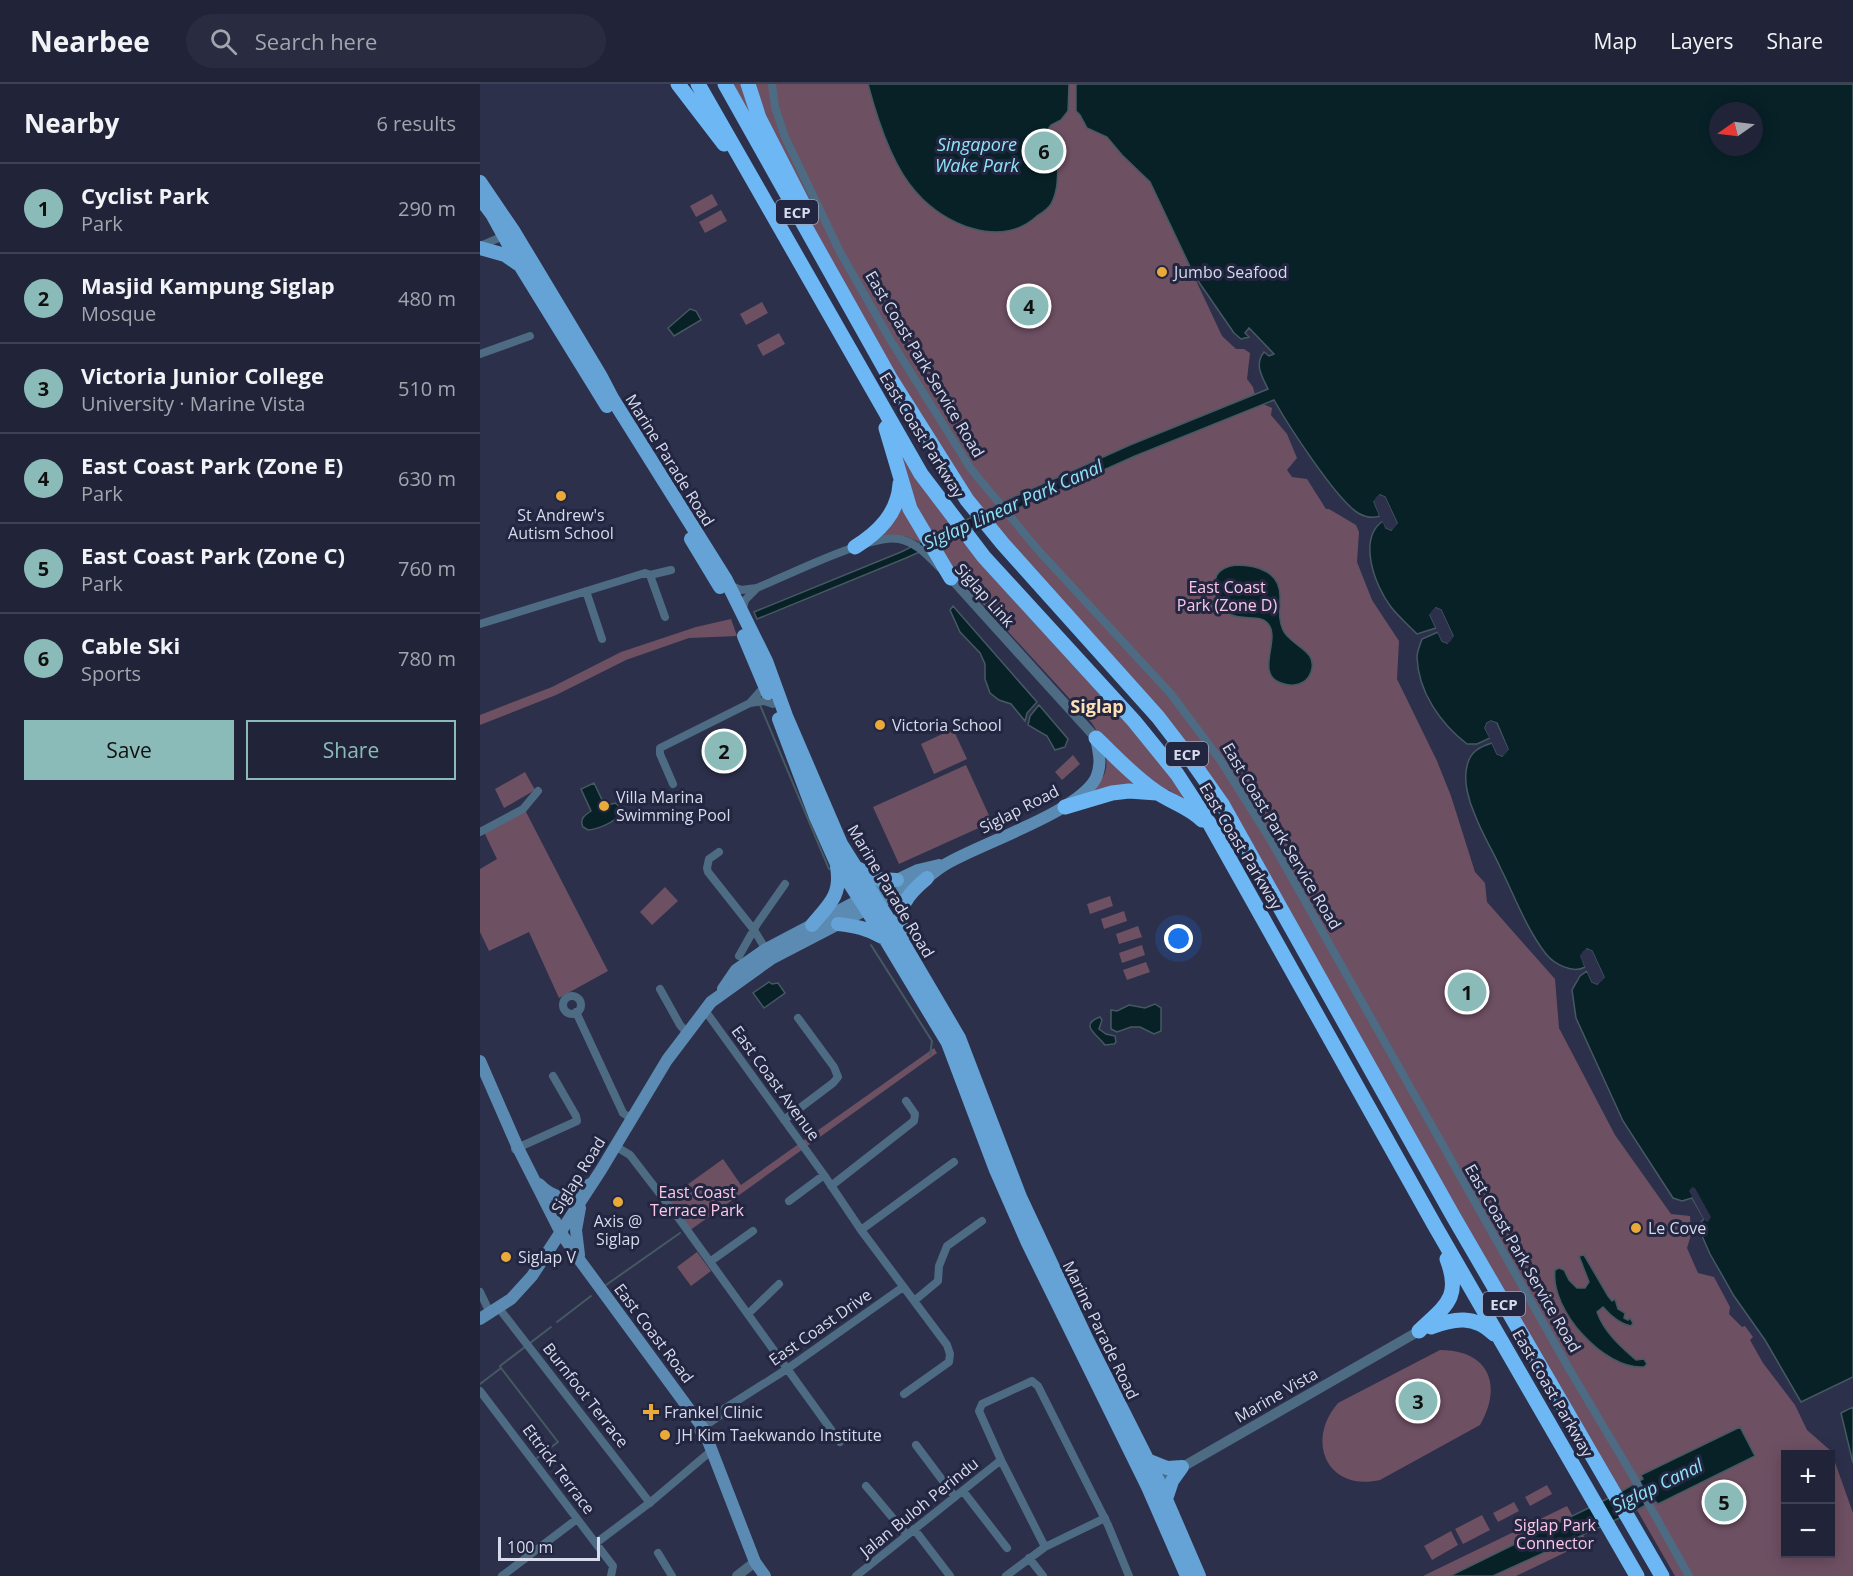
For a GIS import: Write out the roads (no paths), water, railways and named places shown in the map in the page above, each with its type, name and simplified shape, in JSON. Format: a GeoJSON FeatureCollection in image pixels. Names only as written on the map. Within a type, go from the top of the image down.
{"type":"FeatureCollection","features":[{"type":"Feature","properties":{"kind":"highway"},"geometry":{"type":"LineString","coordinates":[[678,84],[719,139],[738,155]]}},
{"type":"Feature","properties":{"kind":"highway","name":"East Coast Parkway"},"geometry":{"type":"LineString","coordinates":[[698,84],[921,474],[959,526],[1024,602],[1134,721],[1176,774],[1211,826],[1435,1226],[1637,1576]]}},
{"type":"Feature","properties":{"kind":"highway","name":"East Coast Parkway"},"geometry":{"type":"LineString","coordinates":[[725,84],[896,387],[981,518],[1158,717],[1222,804],[1459,1226],[1662,1576]]}},
{"type":"Feature","properties":{"kind":"highway"},"geometry":{"type":"LineString","coordinates":[[748,84],[759,118],[842,279],[868,339]]}},
{"type":"Feature","properties":{"kind":"highway"},"geometry":{"type":"LineString","coordinates":[[873,391],[893,445],[917,539],[951,578]]}},
{"type":"Feature","properties":{"kind":"highway"},"geometry":{"type":"LineString","coordinates":[[855,547],[887,521],[897,500],[900,476]]}},
{"type":"Feature","properties":{"kind":"highway"},"geometry":{"type":"LineString","coordinates":[[1096,738],[1134,775],[1157,793],[1193,811],[1211,826]]}},
{"type":"Feature","properties":{"kind":"highway"},"geometry":{"type":"LineString","coordinates":[[1065,807],[1112,793],[1129,791],[1157,793]]}},
{"type":"Feature","properties":{"kind":"highway"},"geometry":{"type":"LineString","coordinates":[[1419,1332],[1440,1314],[1453,1294],[1451,1268],[1435,1226]]}},
{"type":"Feature","properties":{"kind":"highway"},"geometry":{"type":"LineString","coordinates":[[1419,1332],[1446,1321],[1469,1319],[1482,1324],[1504,1344]]}},
{"type":"Feature","properties":{"kind":"main road","name":"Marine Parade Road"},"geometry":{"type":"LineString","coordinates":[[480,182],[509,234],[600,375],[612,398],[729,585],[766,661],[786,716],[837,835],[853,865],[886,940],[948,1043],[996,1170],[1028,1243],[1153,1484],[1166,1499],[1199,1576]]}},
{"type":"Feature","properties":{"kind":"main road","name":"Marine Parade Road"},"geometry":{"type":"LineString","coordinates":[[480,198],[509,234],[520,266],[603,401],[637,450],[735,613],[836,862],[902,941],[959,1038],[1024,1207],[1147,1460],[1153,1484],[1187,1576]]}},
{"type":"Feature","properties":{"kind":"main road"},"geometry":{"type":"LineString","coordinates":[[480,247],[505,255],[520,266]]}},
{"type":"Feature","properties":{"kind":"main road","name":"Siglap Road"},"geometry":{"type":"LineString","coordinates":[[768,954],[812,925],[927,878],[946,864],[1065,807],[1088,789],[1096,777],[1101,762],[1096,738]]}},
{"type":"Feature","properties":{"kind":"main road"},"geometry":{"type":"LineString","coordinates":[[812,925],[836,896],[839,883],[836,862]]}},
{"type":"Feature","properties":{"kind":"main road","name":"Siglap Road"},"geometry":{"type":"LineString","coordinates":[[489,1313],[511,1299],[532,1276],[560,1236],[667,1060],[704,1009],[720,994],[736,970],[838,924],[897,880],[918,870],[946,864]]}},
{"type":"Feature","properties":{"kind":"main road"},"geometry":{"type":"LineString","coordinates":[[853,865],[879,879],[897,880]]}},
{"type":"Feature","properties":{"kind":"main road"},"geometry":{"type":"LineString","coordinates":[[902,941],[900,921],[905,900],[911,891],[927,878]]}},
{"type":"Feature","properties":{"kind":"main road"},"geometry":{"type":"LineString","coordinates":[[838,924],[869,929],[886,940]]}},
{"type":"Feature","properties":{"kind":"main road","name":"East Coast Road"},"geometry":{"type":"LineString","coordinates":[[481,1069],[550,1227],[581,1262],[700,1430],[757,1571]]}},
{"type":"Feature","properties":{"kind":"main road","name":"East Coast Road"},"geometry":{"type":"LineString","coordinates":[[516,1149],[535,1179],[560,1236],[581,1274],[700,1430]]}},
{"type":"Feature","properties":{"kind":"main road"},"geometry":{"type":"LineString","coordinates":[[535,1179],[548,1193],[557,1196],[572,1195],[593,1182]]}},
{"type":"Feature","properties":{"kind":"main road"},"geometry":{"type":"LineString","coordinates":[[581,1262],[576,1230],[582,1199]]}},
{"type":"Feature","properties":{"kind":"main road"},"geometry":{"type":"LineString","coordinates":[[1147,1460],[1167,1468],[1182,1467]]}},
{"type":"Feature","properties":{"kind":"main road"},"geometry":{"type":"LineString","coordinates":[[1166,1499],[1172,1481],[1182,1467]]}},
{"type":"Feature","properties":{"kind":"street","name":"East Coast Park Service Road"},"geometry":{"type":"LineString","coordinates":[[772,84],[775,107],[782,130],[840,252],[930,406],[971,469],[1038,550],[1171,694],[1221,761],[1270,839],[1553,1341],[1689,1576]]}},
{"type":"Feature","properties":{"kind":"street"},"geometry":{"type":"LineString","coordinates":[[480,247],[509,234]]}},
{"type":"Feature","properties":{"kind":"street"},"geometry":{"type":"LineString","coordinates":[[480,354],[530,336]]}},
{"type":"Feature","properties":{"kind":"street"},"geometry":{"type":"LineString","coordinates":[[729,585],[741,590],[757,588],[855,547],[889,537],[917,539]]}},
{"type":"Feature","properties":{"kind":"street"},"geometry":{"type":"LineString","coordinates":[[480,624],[645,573],[650,575],[671,570]]}},
{"type":"Feature","properties":{"kind":"street"},"geometry":{"type":"LineString","coordinates":[[650,575],[665,617]]}},
{"type":"Feature","properties":{"kind":"street","name":"Siglap Link"},"geometry":{"type":"LineString","coordinates":[[951,578],[1096,738]]}},
{"type":"Feature","properties":{"kind":"street"},"geometry":{"type":"LineString","coordinates":[[742,612],[746,600],[757,588]]}},
{"type":"Feature","properties":{"kind":"street"},"geometry":{"type":"LineString","coordinates":[[586,591],[602,639]]}},
{"type":"Feature","properties":{"kind":"street"},"geometry":{"type":"LineString","coordinates":[[750,703],[765,686]]}},
{"type":"Feature","properties":{"kind":"street"},"geometry":{"type":"LineString","coordinates":[[673,784],[660,754],[662,747],[750,703],[764,701],[773,704]]}},
{"type":"Feature","properties":{"kind":"street"},"geometry":{"type":"LineString","coordinates":[[480,832],[523,809],[535,795]]}},
{"type":"Feature","properties":{"kind":"street"},"geometry":{"type":"LineString","coordinates":[[719,852],[709,859],[708,873],[754,930],[768,954]]}},
{"type":"Feature","properties":{"kind":"street"},"geometry":{"type":"LineString","coordinates":[[740,956],[754,930],[785,884]]}},
{"type":"Feature","properties":{"kind":"street"},"geometry":{"type":"LineString","coordinates":[[660,989],[687,1033]]}},
{"type":"Feature","properties":{"kind":"street","name":"East Coast Avenue"},"geometry":{"type":"LineString","coordinates":[[704,1009],[861,1230],[947,1345],[949,1362],[904,1394]]}},
{"type":"Feature","properties":{"kind":"street"},"geometry":{"type":"LineString","coordinates":[[576,1012],[623,1113],[632,1119]]}},
{"type":"Feature","properties":{"kind":"street"},"geometry":{"type":"LineString","coordinates":[[784,1120],[838,1077],[834,1067],[798,1018]]}},
{"type":"Feature","properties":{"kind":"street"},"geometry":{"type":"LineString","coordinates":[[516,1149],[577,1121],[553,1076]]}},
{"type":"Feature","properties":{"kind":"street"},"geometry":{"type":"LineString","coordinates":[[831,1186],[914,1121],[915,1114],[906,1101]]}},
{"type":"Feature","properties":{"kind":"street"},"geometry":{"type":"LineString","coordinates":[[615,1146],[635,1161],[711,1262],[840,1443]]}},
{"type":"Feature","properties":{"kind":"street"},"geometry":{"type":"LineString","coordinates":[[861,1230],[954,1162]]}},
{"type":"Feature","properties":{"kind":"street"},"geometry":{"type":"LineString","coordinates":[[789,1201],[824,1175]]}},
{"type":"Feature","properties":{"kind":"street"},"geometry":{"type":"LineString","coordinates":[[914,1301],[938,1281],[939,1266],[947,1246],[982,1221]]}},
{"type":"Feature","properties":{"kind":"street"},"geometry":{"type":"LineString","coordinates":[[711,1262],[753,1231]]}},
{"type":"Feature","properties":{"kind":"street"},"geometry":{"type":"LineString","coordinates":[[748,1314],[779,1284]]}},
{"type":"Feature","properties":{"kind":"street","name":"East Coast Drive"},"geometry":{"type":"LineString","coordinates":[[700,1430],[748,1392],[787,1369],[903,1287]]}},
{"type":"Feature","properties":{"kind":"street","name":"Burnfoot Terrace"},"geometry":{"type":"LineString","coordinates":[[480,1292],[489,1313],[650,1503]]}},
{"type":"Feature","properties":{"kind":"street","name":"Marine Vista"},"geometry":{"type":"LineString","coordinates":[[1153,1484],[1419,1332]]}},
{"type":"Feature","properties":{"kind":"street","name":"Jalan Buloh Perindu"},"geometry":{"type":"LineString","coordinates":[[1045,1547],[979,1413],[982,1404],[1032,1382],[1038,1386],[1105,1518],[1129,1576]]}},
{"type":"Feature","properties":{"kind":"street","name":"Ettrick Terrace"},"geometry":{"type":"LineString","coordinates":[[480,1391],[613,1566],[611,1576]]}},
{"type":"Feature","properties":{"kind":"street"},"geometry":{"type":"LineString","coordinates":[[916,1445],[955,1497]]}},
{"type":"Feature","properties":{"kind":"street"},"geometry":{"type":"LineString","coordinates":[[596,1543],[650,1503],[709,1452]]}},
{"type":"Feature","properties":{"kind":"street","name":"Jalan Buloh Perindu"},"geometry":{"type":"LineString","coordinates":[[856,1576],[866,1573],[911,1532],[1001,1460]]}},
{"type":"Feature","properties":{"kind":"street"},"geometry":{"type":"LineString","coordinates":[[866,1486],[950,1576]]}},
{"type":"Feature","properties":{"kind":"street"},"geometry":{"type":"LineString","coordinates":[[963,1491],[1007,1548]]}},
{"type":"Feature","properties":{"kind":"street"},"geometry":{"type":"LineString","coordinates":[[1006,1576],[1045,1547],[1105,1518]]}},
{"type":"Feature","properties":{"kind":"street"},"geometry":{"type":"LineString","coordinates":[[502,1576],[577,1519]]}},
{"type":"Feature","properties":{"kind":"street"},"geometry":{"type":"LineString","coordinates":[[658,1553],[672,1576]]}},
{"type":"Feature","properties":{"kind":"street"},"geometry":{"type":"LineString","coordinates":[[1029,1558],[1043,1576]]}},
{"type":"Feature","properties":{"kind":"street"},"geometry":{"type":"LineString","coordinates":[[737,1576],[757,1571]]}},
{"type":"Feature","properties":{"kind":"water","name":"Singapore Wake Park"},"geometry":{"type":"Polygon","coordinates":[[[868,84],[1069,84],[1068,111],[1046,132],[1047,142],[1058,150],[1057,185],[1051,204],[1023,226],[1007,231],[990,232],[973,229],[942,214],[916,192],[900,169],[881,126],[868,84]]]}},
{"type":"Feature","properties":{"kind":"water","name":"Siglap Linear Park Canal"},"geometry":{"type":"Polygon","coordinates":[[[1076,84],[1853,84],[1853,1377],[1801,1402],[1765,1340],[1734,1296],[1710,1254],[1699,1229],[1704,1219],[1692,1198],[1682,1201],[1673,1198],[1623,1121],[1576,1018],[1572,990],[1580,976],[1587,971],[1592,982],[1597,984],[1604,977],[1592,951],[1587,949],[1581,956],[1585,967],[1580,969],[1569,969],[1546,954],[1527,923],[1471,804],[1466,778],[1470,757],[1479,748],[1492,743],[1497,754],[1502,756],[1508,749],[1497,723],[1491,721],[1487,723],[1485,728],[1490,738],[1477,744],[1467,744],[1440,717],[1426,695],[1418,670],[1417,655],[1422,639],[1438,632],[1442,641],[1447,643],[1453,636],[1441,610],[1436,608],[1430,615],[1436,628],[1417,634],[1391,607],[1379,587],[1371,563],[1371,539],[1375,529],[1383,521],[1386,528],[1391,530],[1397,523],[1385,497],[1380,495],[1374,502],[1380,516],[1363,516],[1358,513],[1338,493],[1313,461],[1274,400],[1135,456],[906,558],[757,619],[754,612],[901,552],[1005,501],[1130,445],[1268,389],[1259,366],[1264,352],[1269,356],[1274,354],[1249,328],[1245,333],[1249,337],[1241,339],[1234,333],[1194,275],[1150,182],[1107,137],[1087,128],[1076,111],[1076,84]]]}},
{"type":"Feature","properties":{"kind":"water"},"geometry":{"type":"Polygon","coordinates":[[[690,309],[696,311],[701,320],[674,336],[668,328],[690,309]]]}},
{"type":"Feature","properties":{"kind":"water"},"geometry":{"type":"Polygon","coordinates":[[[1236,565],[1260,569],[1267,572],[1277,582],[1281,626],[1311,658],[1311,672],[1303,682],[1290,685],[1273,679],[1269,665],[1272,632],[1269,625],[1258,619],[1228,613],[1216,598],[1214,587],[1217,575],[1225,568],[1236,565]]]}},
{"type":"Feature","properties":{"kind":"water"},"geometry":{"type":"Polygon","coordinates":[[[953,606],[1037,702],[1027,713],[1025,721],[1011,704],[999,700],[990,693],[985,679],[985,664],[980,653],[960,632],[950,610],[953,606]]]}},
{"type":"Feature","properties":{"kind":"water"},"geometry":{"type":"Polygon","coordinates":[[[1039,705],[1068,739],[1065,747],[1055,750],[1047,736],[1028,725],[1030,716],[1039,705]]]}},
{"type":"Feature","properties":{"kind":"water","name":"Villa Marina Swimming Pool"},"geometry":{"type":"Polygon","coordinates":[[[594,783],[605,806],[615,803],[620,807],[621,812],[619,816],[602,827],[588,830],[583,827],[582,819],[591,811],[581,789],[594,783]]]}},
{"type":"Feature","properties":{"kind":"water"},"geometry":{"type":"Polygon","coordinates":[[[769,982],[778,983],[785,993],[764,1008],[753,993],[769,982]]]}},
{"type":"Feature","properties":{"kind":"water"},"geometry":{"type":"Polygon","coordinates":[[[1155,1004],[1161,1008],[1161,1031],[1154,1034],[1140,1027],[1131,1027],[1117,1032],[1111,1029],[1111,1010],[1117,1011],[1129,1005],[1145,1008],[1155,1004]]]}},
{"type":"Feature","properties":{"kind":"water"},"geometry":{"type":"Polygon","coordinates":[[[1100,1017],[1102,1020],[1099,1029],[1115,1036],[1114,1044],[1105,1045],[1090,1027],[1094,1020],[1100,1017]]]}},
{"type":"Feature","properties":{"kind":"water"},"geometry":{"type":"Polygon","coordinates":[[[1584,1255],[1608,1296],[1612,1301],[1615,1299],[1618,1309],[1625,1313],[1624,1318],[1628,1320],[1630,1318],[1633,1323],[1631,1326],[1623,1323],[1603,1307],[1597,1312],[1600,1319],[1613,1338],[1630,1355],[1636,1360],[1644,1359],[1647,1364],[1644,1367],[1628,1365],[1613,1359],[1583,1335],[1570,1319],[1556,1286],[1555,1270],[1559,1268],[1564,1270],[1569,1280],[1577,1288],[1585,1288],[1589,1282],[1579,1256],[1584,1255]]]}},
{"type":"Feature","properties":{"kind":"water"},"geometry":{"type":"Polygon","coordinates":[[[1853,1407],[1853,1463],[1841,1413],[1853,1407]]]}},
{"type":"Feature","properties":{"kind":"water","name":"Siglap Canal"},"geometry":{"type":"Polygon","coordinates":[[[1740,1427],[1755,1456],[1658,1504],[1654,1500],[1493,1576],[1450,1576],[1615,1495],[1643,1479],[1641,1475],[1740,1427]]]}},
{"type":"Feature","properties":{"kind":"waterway"},"geometry":{"type":"LineString","coordinates":[[760,705],[829,869]]}},
{"type":"Feature","properties":{"kind":"waterway"},"geometry":{"type":"LineString","coordinates":[[871,945],[932,1041],[930,1055]]}},
{"type":"Feature","properties":{"kind":"waterway"},"geometry":{"type":"LineString","coordinates":[[606,1285],[680,1233]]}},
{"type":"Feature","properties":{"kind":"waterway"},"geometry":{"type":"LineString","coordinates":[[557,1322],[591,1296]]}},
{"type":"Feature","properties":{"kind":"waterway"},"geometry":{"type":"LineString","coordinates":[[480,1384],[551,1327]]}},
{"type":"Feature","properties":{"kind":"waterway"},"geometry":{"type":"LineString","coordinates":[[501,1368],[558,1442],[537,1458]]}},
{"type":"Feature","properties":{"kind":"place","name":"Cable Ski"},"geometry":{"type":"Point","coordinates":[1044,151]}},
{"type":"Feature","properties":{"kind":"place","name":"Jumbo Seafood"},"geometry":{"type":"Point","coordinates":[1162,272]}},
{"type":"Feature","properties":{"kind":"place","name":"East Coast Park (Zone E)"},"geometry":{"type":"Point","coordinates":[1029,306]}},
{"type":"Feature","properties":{"kind":"place","name":"St Andrew's Autism School"},"geometry":{"type":"Point","coordinates":[561,496]}},
{"type":"Feature","properties":{"kind":"place","name":"Victoria School"},"geometry":{"type":"Point","coordinates":[880,725]}},
{"type":"Feature","properties":{"kind":"place","name":"Masjid Kampung Siglap"},"geometry":{"type":"Point","coordinates":[724,751]}},
{"type":"Feature","properties":{"kind":"place","name":"Villa Marina Swimming Pool"},"geometry":{"type":"Point","coordinates":[604,806]}},
{"type":"Feature","properties":{"kind":"place","name":"Cyclist Park"},"geometry":{"type":"Point","coordinates":[1467,992]}},
{"type":"Feature","properties":{"kind":"place","name":"Axis @ Siglap"},"geometry":{"type":"Point","coordinates":[618,1202]}},
{"type":"Feature","properties":{"kind":"place","name":"Le Cove"},"geometry":{"type":"Point","coordinates":[1636,1228]}},
{"type":"Feature","properties":{"kind":"place","name":"Siglap V"},"geometry":{"type":"Point","coordinates":[506,1257]}},
{"type":"Feature","properties":{"kind":"place","name":"Victoria Junior College"},"geometry":{"type":"Point","coordinates":[1418,1401]}},
{"type":"Feature","properties":{"kind":"place","name":"Frankel Clinic"},"geometry":{"type":"Point","coordinates":[651,1412]}},
{"type":"Feature","properties":{"kind":"place","name":"JH Kim Taekwando Institute"},"geometry":{"type":"Point","coordinates":[665,1435]}},
{"type":"Feature","properties":{"kind":"place","name":"East Coast Park (Zone C)"},"geometry":{"type":"Point","coordinates":[1724,1502]}},
{"type":"Feature","properties":{"kind":"district","name":"Siglap"},"geometry":{"type":"Point","coordinates":[1097,706]}},
{"type":"Feature","properties":{"kind":"park label","name":"East Coast Park (Zone D)"},"geometry":{"type":"Point","coordinates":[1227,596]}},
{"type":"Feature","properties":{"kind":"park label","name":"East Coast Terrace Park"},"geometry":{"type":"Point","coordinates":[697,1201]}},
{"type":"Feature","properties":{"kind":"park label","name":"Siglap Park Connector"},"geometry":{"type":"Point","coordinates":[1555,1534]}}]}
